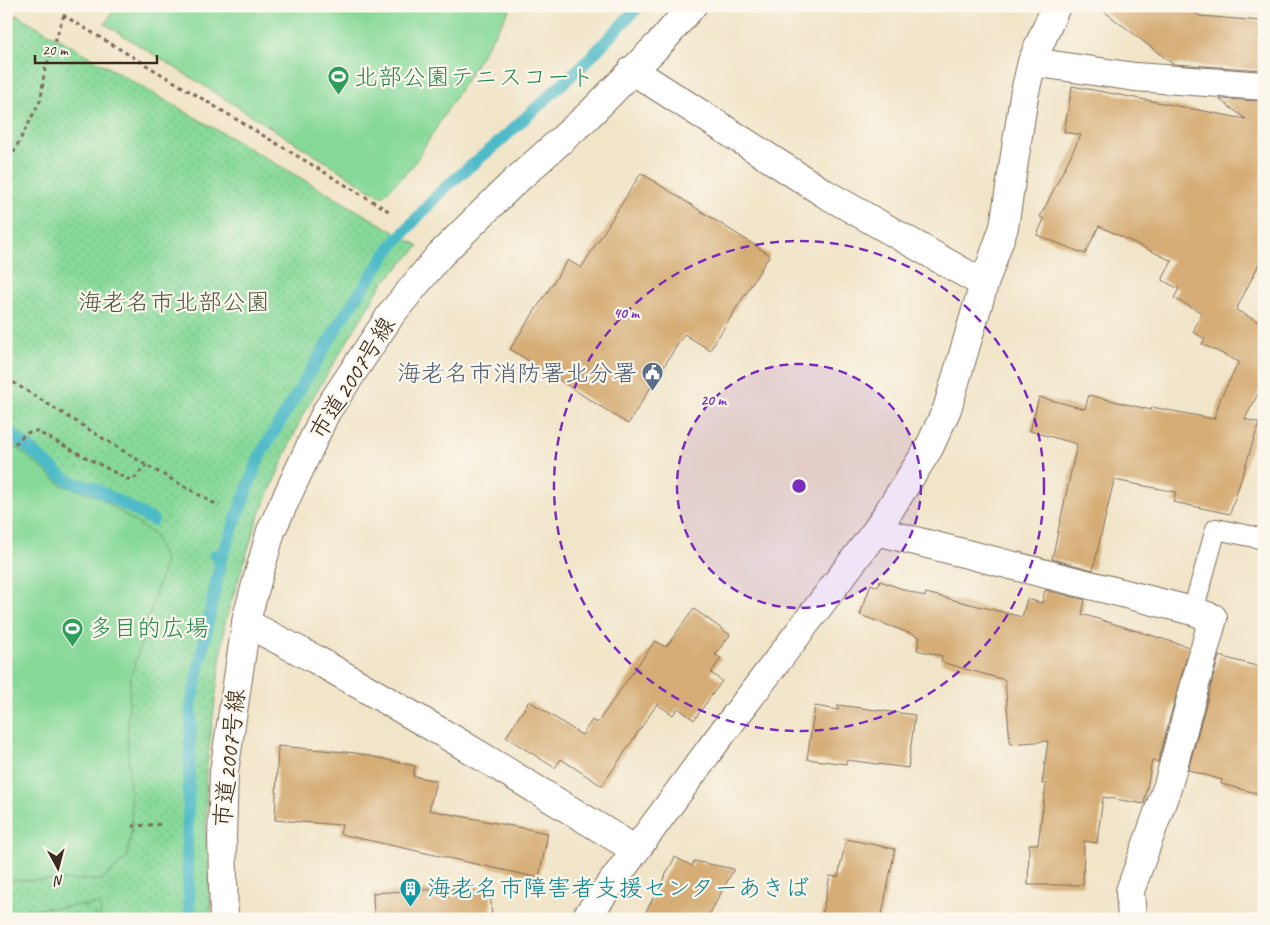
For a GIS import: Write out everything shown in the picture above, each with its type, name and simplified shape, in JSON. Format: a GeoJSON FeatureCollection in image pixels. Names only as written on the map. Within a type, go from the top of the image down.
{"type":"FeatureCollection","features":[{"type":"Feature","properties":{"kind":"street","name":"市道2007号線"},"geometry":{"type":"LineString","coordinates":[[224,919],[222,837],[224,772],[246,623],[271,531],[326,412],[392,313],[439,256],[511,185],[588,116],[663,40],[692,6]]}},
{"type":"Feature","properties":{"kind":"street"},"geometry":{"type":"LineString","coordinates":[[585,919],[714,744],[876,531],[929,448],[947,409],[984,284],[1004,227],[1024,96],[1032,62],[1056,6]]}},
{"type":"Feature","properties":{"kind":"street"},"geometry":{"type":"LineString","coordinates":[[1032,62],[1135,77],[1264,86]]}},
{"type":"Feature","properties":{"kind":"street"},"geometry":{"type":"LineString","coordinates":[[632,70],[824,193],[984,284]]}},
{"type":"Feature","properties":{"kind":"street"},"geometry":{"type":"LineString","coordinates":[[876,531],[1193,611],[1212,618],[1168,785],[1130,891],[1132,919]]}},
{"type":"Feature","properties":{"kind":"street"},"geometry":{"type":"LineString","coordinates":[[246,623],[315,659],[428,724],[636,850]]}},
{"type":"Feature","properties":{"kind":"lane"},"geometry":{"type":"LineString","coordinates":[[1193,611],[1216,529],[1264,539]]}},
{"type":"Feature","properties":{"kind":"path"},"geometry":{"type":"LineString","coordinates":[[6,167],[41,99],[44,73],[67,6]]}},
{"type":"Feature","properties":{"kind":"path"},"geometry":{"type":"LineString","coordinates":[[63,15],[392,214]]}},
{"type":"Feature","properties":{"kind":"path"},"geometry":{"type":"LineString","coordinates":[[6,378],[146,464],[219,506]]}},
{"type":"Feature","properties":{"kind":"path"},"geometry":{"type":"LineString","coordinates":[[15,444],[23,435],[31,430],[36,431],[127,479],[133,480],[139,476],[146,464]]}},
{"type":"Feature","properties":{"kind":"path"},"geometry":{"type":"LineString","coordinates":[[132,826],[164,824]]}},
{"type":"Feature","properties":{"kind":"green space","name":"北部公園テニスコート"},"geometry":{"type":"Polygon","coordinates":[[[116,6],[506,6],[510,9],[412,167],[382,197],[105,24],[116,6]]]}},
{"type":"Feature","properties":{"kind":"green space","name":"海老名市北部公園"},"geometry":{"type":"Polygon","coordinates":[[[17,15],[419,246],[382,284],[303,414],[257,521],[225,622],[206,773],[206,835],[212,919],[6,919],[6,26],[17,15]]]}},
{"type":"Feature","properties":{"kind":"green space","name":"多目的広場"},"geometry":{"type":"Polygon","coordinates":[[[6,439],[62,485],[99,497],[154,535],[165,561],[130,680],[127,739],[132,826],[127,858],[101,880],[6,880],[6,439]]]}},
{"type":"Feature","properties":{"kind":"green space"},"geometry":{"type":"Polygon","coordinates":[[[100,904],[100,919],[9,919],[8,911],[100,904]]]}},
{"type":"Feature","properties":{"kind":"building"},"geometry":{"type":"Polygon","coordinates":[[[1097,6],[1186,6],[1200,16],[1261,21],[1259,37],[1264,38],[1264,70],[1173,64],[1097,6]]]}},
{"type":"Feature","properties":{"kind":"building"},"geometry":{"type":"Polygon","coordinates":[[[1072,86],[1246,119],[1219,99],[1264,101],[1264,254],[1236,310],[1259,322],[1264,312],[1264,382],[1245,419],[1259,423],[1230,514],[1173,502],[1176,492],[1114,480],[1093,570],[1052,559],[1077,444],[1030,431],[1039,397],[1085,409],[1089,395],[1151,410],[1152,407],[1214,419],[1221,397],[1239,362],[1202,344],[1205,339],[1193,332],[1202,313],[1174,298],[1179,289],[1162,280],[1172,261],[1099,226],[1085,254],[1037,235],[1044,219],[1040,217],[1081,135],[1064,132],[1072,86]]]}},
{"type":"Feature","properties":{"kind":"building"},"geometry":{"type":"Polygon","coordinates":[[[641,173],[770,255],[710,350],[684,334],[628,424],[510,349],[568,260],[581,268],[641,173]]]}},
{"type":"Feature","properties":{"kind":"building"},"geometry":{"type":"Polygon","coordinates":[[[880,581],[925,597],[926,593],[1022,617],[1027,599],[1042,603],[1045,590],[1085,600],[1082,614],[1189,647],[1158,762],[1152,761],[1144,804],[1103,797],[1097,843],[1084,841],[1083,885],[1028,885],[1029,844],[1038,844],[1046,784],[1042,784],[1048,741],[1010,744],[1005,680],[941,662],[942,656],[917,650],[920,637],[860,615],[871,584],[878,587],[880,581]]]}},
{"type":"Feature","properties":{"kind":"building"},"geometry":{"type":"Polygon","coordinates":[[[694,609],[730,635],[715,655],[721,658],[711,673],[722,681],[694,720],[678,708],[673,715],[657,704],[602,786],[561,759],[555,768],[506,737],[529,701],[582,735],[592,720],[597,723],[655,641],[666,647],[694,609]]]}},
{"type":"Feature","properties":{"kind":"building"},"geometry":{"type":"Polygon","coordinates":[[[1219,656],[1264,668],[1264,795],[1221,784],[1222,780],[1188,770],[1219,656]]]}},
{"type":"Feature","properties":{"kind":"building"},"geometry":{"type":"Polygon","coordinates":[[[838,705],[915,715],[908,768],[847,760],[846,764],[807,759],[815,706],[838,710],[838,705]]]}},
{"type":"Feature","properties":{"kind":"building"},"geometry":{"type":"Polygon","coordinates":[[[278,746],[356,753],[415,766],[413,776],[436,781],[429,810],[548,833],[539,878],[340,834],[342,825],[275,820],[278,746]]]}},
{"type":"Feature","properties":{"kind":"building"},"geometry":{"type":"Polygon","coordinates":[[[846,839],[895,849],[881,919],[821,919],[830,876],[838,877],[846,839]]]}},
{"type":"Feature","properties":{"kind":"building"},"geometry":{"type":"Polygon","coordinates":[[[675,857],[692,866],[694,861],[734,869],[707,919],[642,919],[675,857]]]}},
{"type":"Feature","properties":{"kind":"building","name":"海老名市障害者支援センターあきば"},"geometry":{"type":"Polygon","coordinates":[[[490,886],[492,919],[374,919],[373,893],[490,886]]]}},
{"type":"Feature","properties":{"kind":"waterway"},"geometry":{"type":"LineString","coordinates":[[221,559],[260,455],[342,319],[389,249],[442,190],[498,143],[588,60],[639,6]]}},
{"type":"Feature","properties":{"kind":"waterway"},"geometry":{"type":"LineString","coordinates":[[6,429],[63,477],[74,483],[92,487],[153,520]]}},
{"type":"Feature","properties":{"kind":"waterway"},"geometry":{"type":"LineString","coordinates":[[190,919],[187,853],[191,706],[221,559],[215,555]]}},
{"type":"Feature","properties":{"kind":"place","name":"北部公園テニスコート"},"geometry":{"type":"Point","coordinates":[338,96]}},
{"type":"Feature","properties":{"kind":"place","name":"海老名市消防署北分署"},"geometry":{"type":"Point","coordinates":[653,392]}},
{"type":"Feature","properties":{"kind":"place","name":"多目的広場"},"geometry":{"type":"Point","coordinates":[73,647]}},
{"type":"Feature","properties":{"kind":"place","name":"海老名市障害者支援センターあきば"},"geometry":{"type":"Point","coordinates":[411,907]}}]}
